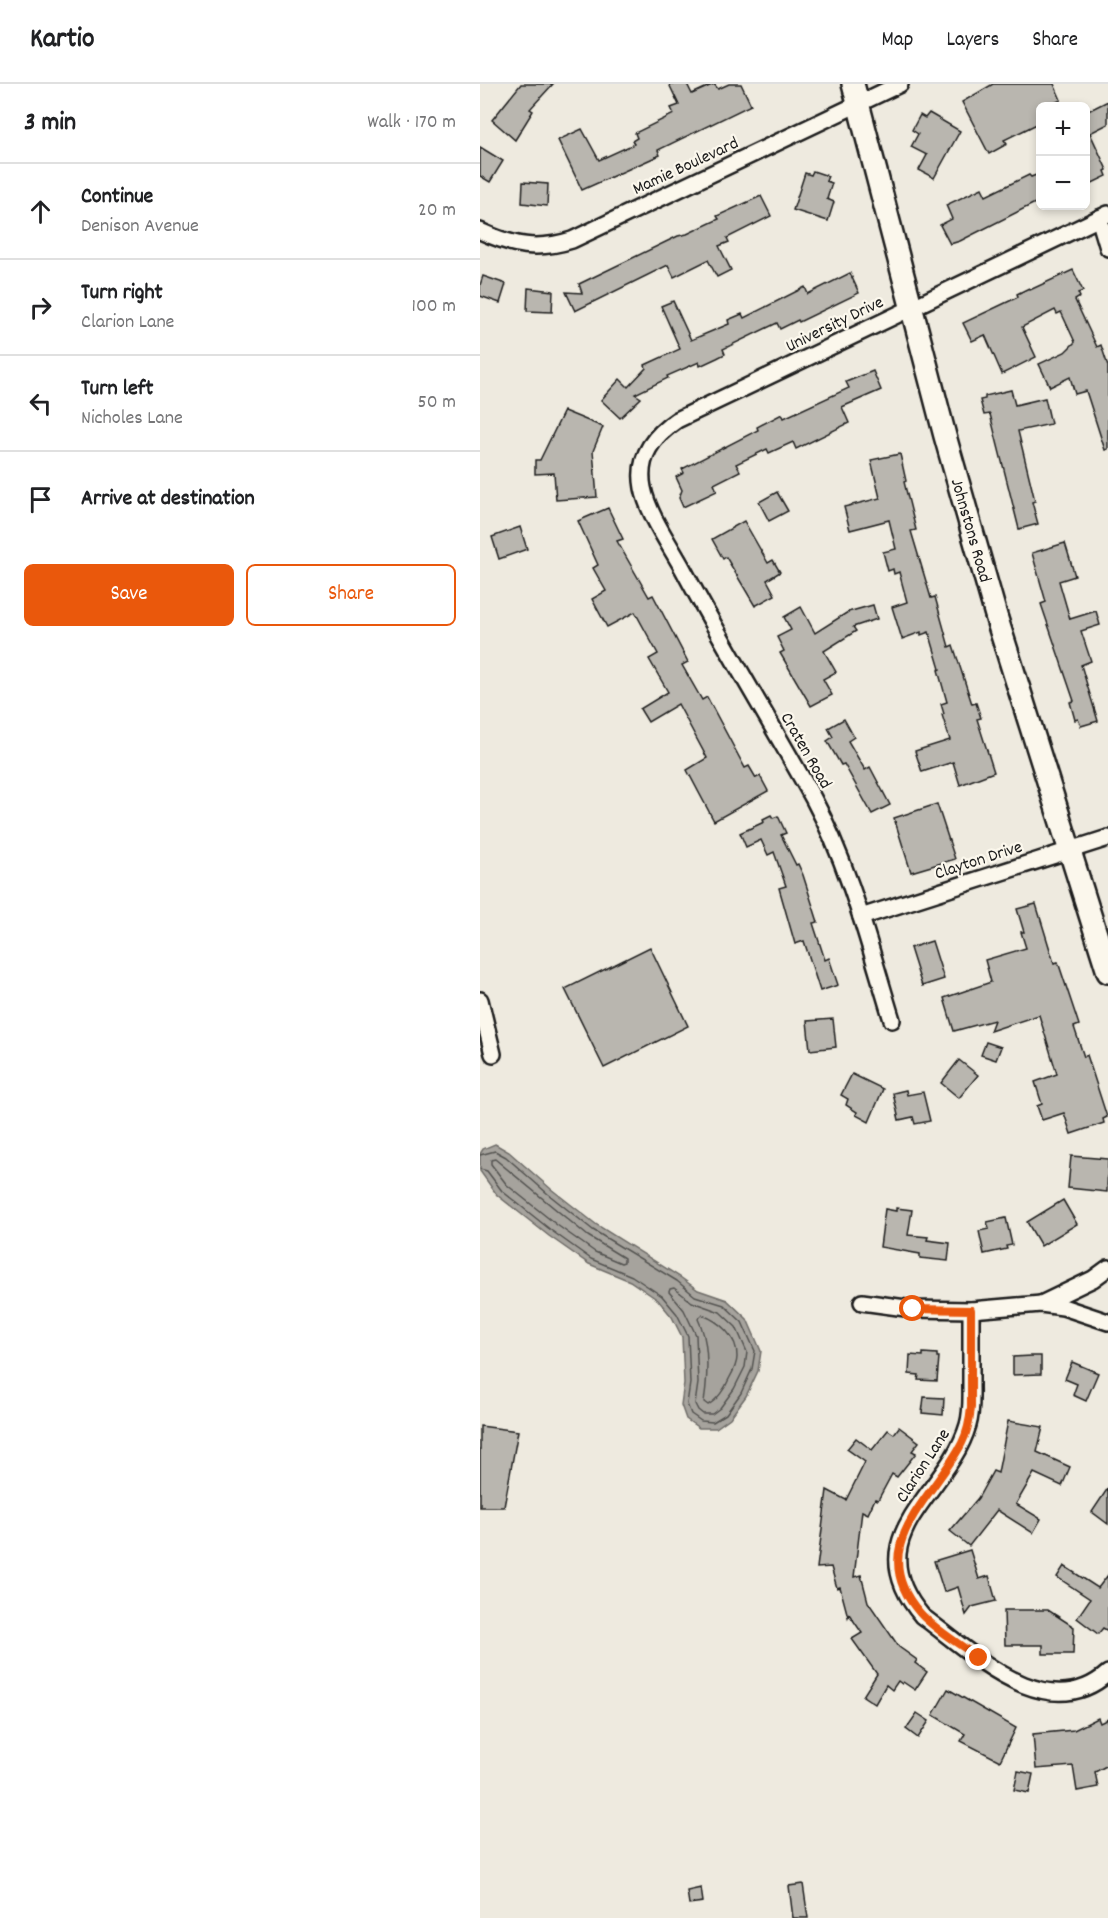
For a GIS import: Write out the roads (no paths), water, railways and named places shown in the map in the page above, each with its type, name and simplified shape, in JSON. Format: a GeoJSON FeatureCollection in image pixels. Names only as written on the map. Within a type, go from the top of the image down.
{"type":"FeatureCollection","features":[{"type":"Feature","properties":{"kind":"street","name":"Mamie Boulevard"},"geometry":{"type":"LineString","coordinates":[[480,231],[506,242],[523,246],[544,246],[572,240],[856,94],[900,84]]}},
{"type":"Feature","properties":{"kind":"street","name":"Johnstons Road"},"geometry":{"type":"LineString","coordinates":[[856,94],[911,306],[997,619],[1108,972]]}},
{"type":"Feature","properties":{"kind":"street","name":"University Drive"},"geometry":{"type":"LineString","coordinates":[[653,515],[645,495],[641,473],[644,458],[651,443],[661,431],[677,420],[1103,216]]}},
{"type":"Feature","properties":{"kind":"street"},"geometry":{"type":"LineString","coordinates":[[1103,216],[1108,248]]}},
{"type":"Feature","properties":{"kind":"street","name":"Craten Road"},"geometry":{"type":"LineString","coordinates":[[653,515],[813,800],[841,858],[892,1020]]}},
{"type":"Feature","properties":{"kind":"street","name":"Clayton Drive"},"geometry":{"type":"LineString","coordinates":[[861,918],[1108,838]]}},
{"type":"Feature","properties":{"kind":"street"},"geometry":{"type":"LineString","coordinates":[[480,1000],[494,1054],[480,1037]]}},
{"type":"Feature","properties":{"kind":"street"},"geometry":{"type":"LineString","coordinates":[[1041,1304],[1093,1279],[1108,1268]]}},
{"type":"Feature","properties":{"kind":"street"},"geometry":{"type":"LineString","coordinates":[[862,1302],[913,1309],[971,1310],[1041,1304],[1063,1307],[1108,1322]]}},
{"type":"Feature","properties":{"kind":"street","name":"Clarion Lane"},"geometry":{"type":"LineString","coordinates":[[971,1310],[969,1423],[962,1442],[917,1507],[904,1531],[898,1553],[904,1587],[922,1616],[1016,1683],[1035,1690],[1054,1693],[1075,1691],[1108,1674]]}},
{"type":"Feature","properties":{"kind":"water"},"geometry":{"type":"Polygon","coordinates":[[[495,1144],[509,1152],[597,1225],[698,1290],[727,1300],[747,1319],[761,1351],[758,1371],[746,1396],[730,1418],[716,1428],[699,1428],[686,1419],[681,1405],[684,1383],[682,1337],[672,1317],[658,1300],[630,1281],[589,1264],[497,1195],[480,1171],[480,1154],[483,1149],[495,1144]]]}}]}
